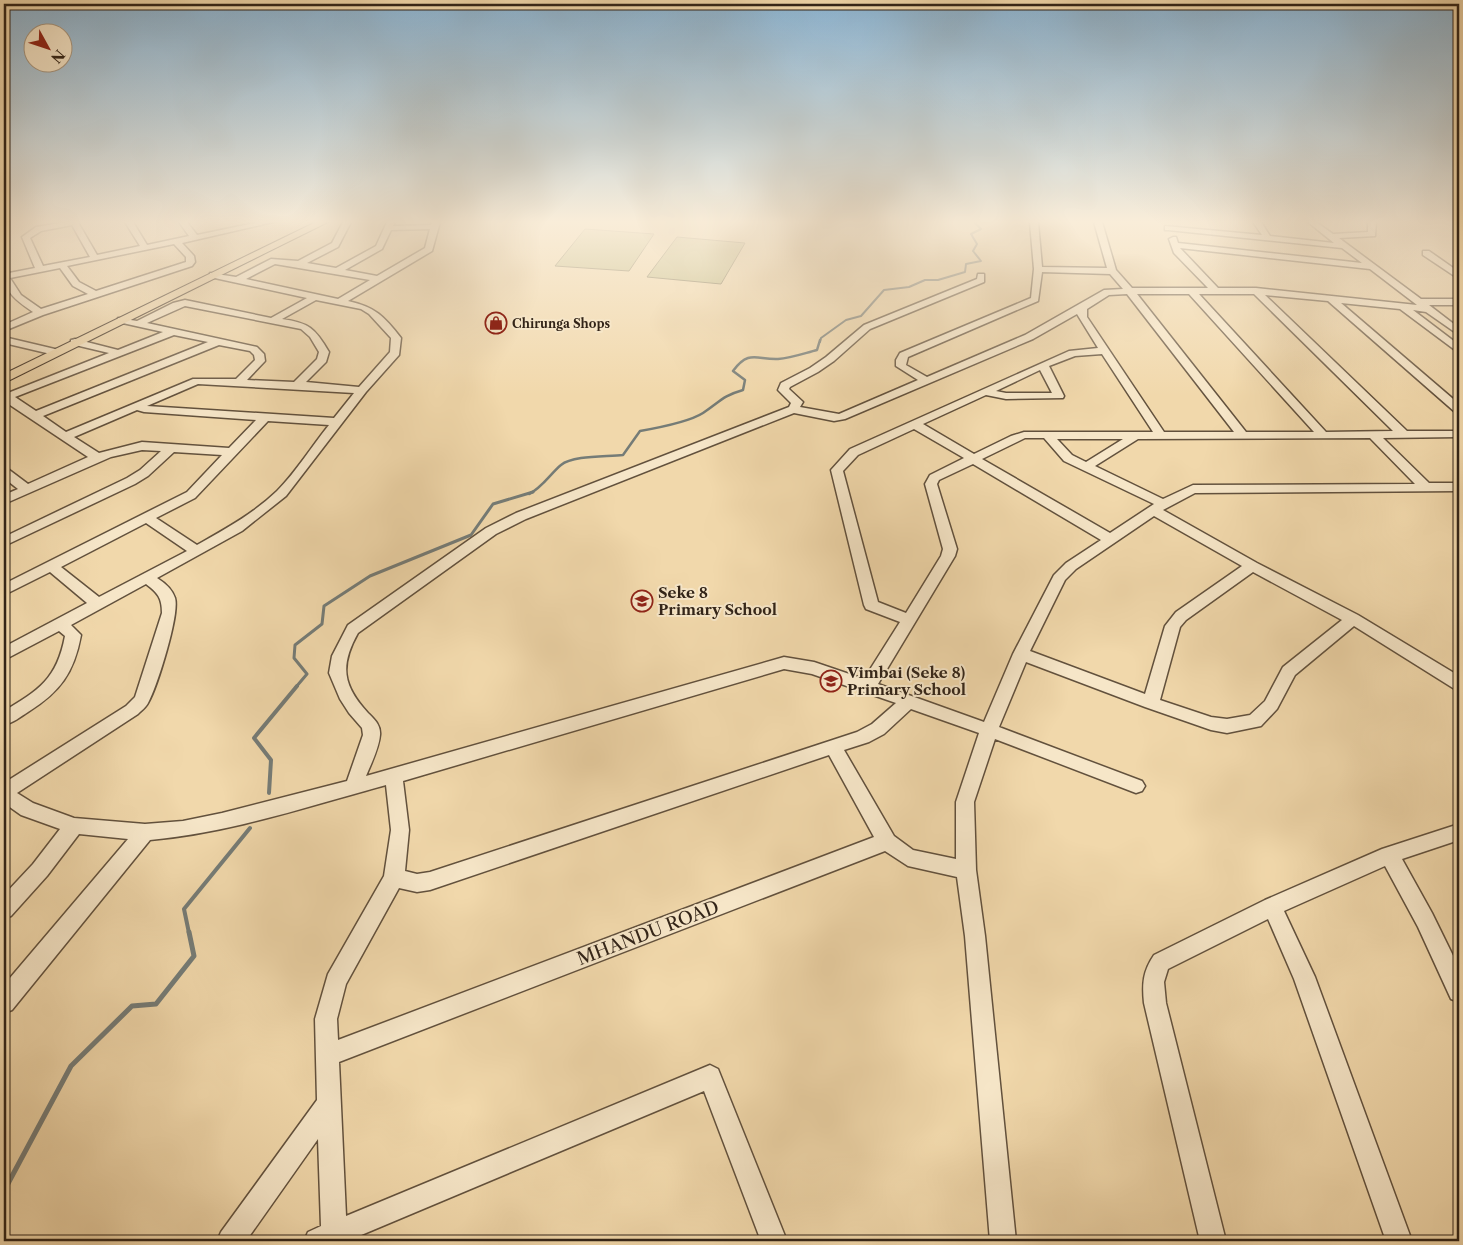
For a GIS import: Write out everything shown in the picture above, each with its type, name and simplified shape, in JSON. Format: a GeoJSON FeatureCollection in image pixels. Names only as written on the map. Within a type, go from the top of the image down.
{"type":"FeatureCollection","features":[{"type":"Feature","properties":{"kind":"main road"},"geometry":{"type":"LineString","coordinates":[[4,379],[203,280]]}},
{"type":"Feature","properties":{"kind":"street"},"geometry":{"type":"LineString","coordinates":[[6,280],[18,297],[40,313]]}},
{"type":"Feature","properties":{"kind":"street"},"geometry":{"type":"LineString","coordinates":[[73,280],[76,284],[96,295]]}},
{"type":"Feature","properties":{"kind":"street"},"geometry":{"type":"LineString","coordinates":[[4,328],[40,313],[141,280]]}},
{"type":"Feature","properties":{"kind":"street"},"geometry":{"type":"LineString","coordinates":[[4,654],[197,551],[260,512],[282,493],[362,390],[395,353],[396,338],[372,312],[364,307],[237,280]]}},
{"type":"Feature","properties":{"kind":"street"},"geometry":{"type":"LineString","coordinates":[[341,301],[378,280]]}},
{"type":"Feature","properties":{"kind":"street"},"geometry":{"type":"LineString","coordinates":[[793,409],[797,402],[785,393],[783,390],[785,385],[814,370],[830,359],[867,327],[981,280]]}},
{"type":"Feature","properties":{"kind":"street"},"geometry":{"type":"LineString","coordinates":[[927,381],[901,366],[901,360],[904,355],[1035,299],[1037,280]]}},
{"type":"Feature","properties":{"kind":"street"},"geometry":{"type":"LineString","coordinates":[[1120,280],[1243,436]]}},
{"type":"Feature","properties":{"kind":"street"},"geometry":{"type":"LineString","coordinates":[[1206,280],[1216,291]]}},
{"type":"Feature","properties":{"kind":"street"},"geometry":{"type":"LineString","coordinates":[[1390,280],[1459,332]]}},
{"type":"Feature","properties":{"kind":"street"},"geometry":{"type":"LineString","coordinates":[[1191,291],[1323,435]]}},
{"type":"Feature","properties":{"kind":"street"},"geometry":{"type":"LineString","coordinates":[[1256,291],[1402,434]]}},
{"type":"Feature","properties":{"kind":"street"},"geometry":{"type":"LineString","coordinates":[[354,786],[372,735],[370,725],[361,718],[345,692],[337,672],[340,654],[353,630],[491,531],[521,516],[793,409],[834,418],[841,416],[1029,337],[1107,292],[1256,291],[1428,309]]}},
{"type":"Feature","properties":{"kind":"street"},"geometry":{"type":"LineString","coordinates":[[272,321],[316,296]]}},
{"type":"Feature","properties":{"kind":"street"},"geometry":{"type":"LineString","coordinates":[[1331,299],[1459,410]]}},
{"type":"Feature","properties":{"kind":"street"},"geometry":{"type":"LineString","coordinates":[[139,323],[185,302],[297,325],[312,331],[324,352],[322,360],[297,385]]}},
{"type":"Feature","properties":{"kind":"street"},"geometry":{"type":"LineString","coordinates":[[1419,302],[1459,302]]}},
{"type":"Feature","properties":{"kind":"street"},"geometry":{"type":"LineString","coordinates":[[1403,307],[1459,350]]}},
{"type":"Feature","properties":{"kind":"street"},"geometry":{"type":"LineString","coordinates":[[1082,308],[1082,317],[1161,436]]}},
{"type":"Feature","properties":{"kind":"street"},"geometry":{"type":"LineString","coordinates":[[121,320],[253,349],[259,354],[260,361],[239,382]]}},
{"type":"Feature","properties":{"kind":"street"},"geometry":{"type":"LineString","coordinates":[[5,396],[175,331]]}},
{"type":"Feature","properties":{"kind":"street"},"geometry":{"type":"LineString","coordinates":[[4,340],[55,352]]}},
{"type":"Feature","properties":{"kind":"street"},"geometry":{"type":"LineString","coordinates":[[75,342],[120,353]]}},
{"type":"Feature","properties":{"kind":"street"},"geometry":{"type":"LineString","coordinates":[[36,415],[219,342]]}},
{"type":"Feature","properties":{"kind":"street"},"geometry":{"type":"LineString","coordinates":[[909,620],[871,605],[837,470],[854,452],[1042,366],[1073,353],[1105,351]]}},
{"type":"Feature","properties":{"kind":"street"},"geometry":{"type":"LineString","coordinates":[[985,392],[1006,396],[1059,396],[1042,366]]}},
{"type":"Feature","properties":{"kind":"street"},"geometry":{"type":"LineString","coordinates":[[66,436],[197,381],[362,390]]}},
{"type":"Feature","properties":{"kind":"street"},"geometry":{"type":"LineString","coordinates":[[5,396],[98,458]]}},
{"type":"Feature","properties":{"kind":"street"},"geometry":{"type":"LineString","coordinates":[[137,406],[144,409],[338,422]]}},
{"type":"Feature","properties":{"kind":"street"},"geometry":{"type":"LineString","coordinates":[[4,590],[191,495],[265,417]]}},
{"type":"Feature","properties":{"kind":"street"},"geometry":{"type":"LineString","coordinates":[[914,424],[1110,539]]}},
{"type":"Feature","properties":{"kind":"street"},"geometry":{"type":"LineString","coordinates":[[867,688],[948,556],[950,549],[931,484],[934,478],[1016,438],[1024,435],[1243,436],[1459,434]]}},
{"type":"Feature","properties":{"kind":"street"},"geometry":{"type":"LineString","coordinates":[[1047,435],[1068,458],[1159,507],[1252,566],[1353,619],[1459,684]]}},
{"type":"Feature","properties":{"kind":"street"},"geometry":{"type":"LineString","coordinates":[[1373,435],[1424,487]]}},
{"type":"Feature","properties":{"kind":"street"},"geometry":{"type":"LineString","coordinates":[[1086,467],[1134,436]]}},
{"type":"Feature","properties":{"kind":"street"},"geometry":{"type":"LineString","coordinates":[[4,500],[98,458],[130,448],[142,446],[232,452]]}},
{"type":"Feature","properties":{"kind":"street"},"geometry":{"type":"LineString","coordinates":[[4,542],[131,481],[144,473],[171,448]]}},
{"type":"Feature","properties":{"kind":"street"},"geometry":{"type":"LineString","coordinates":[[4,472],[28,490]]}},
{"type":"Feature","properties":{"kind":"street"},"geometry":{"type":"LineString","coordinates":[[1003,1241],[975,936],[966,870],[965,802],[989,730],[1021,654],[1059,578],[1071,566],[1110,539],[1159,507],[1193,489],[1459,487]]}},
{"type":"Feature","properties":{"kind":"street"},"geometry":{"type":"LineString","coordinates":[[147,518],[197,551]]}},
{"type":"Feature","properties":{"kind":"street"},"geometry":{"type":"LineString","coordinates":[[1150,703],[1173,626],[1181,616],[1252,566]]}},
{"type":"Feature","properties":{"kind":"street"},"geometry":{"type":"LineString","coordinates":[[52,567],[98,604]]}},
{"type":"Feature","properties":{"kind":"street"},"geometry":{"type":"LineString","coordinates":[[147,578],[167,592],[170,600],[169,613],[141,701],[132,710],[4,793],[27,809],[74,826],[145,832],[183,829],[222,821],[394,776],[784,663],[814,668],[989,730],[1136,786]]}},
{"type":"Feature","properties":{"kind":"street"},"geometry":{"type":"LineString","coordinates":[[1021,654],[1150,703],[1211,723],[1227,726],[1254,720],[1271,705],[1289,671],[1353,619]]}},
{"type":"Feature","properties":{"kind":"street"},"geometry":{"type":"LineString","coordinates":[[4,719],[46,693],[57,681],[71,649],[73,635],[61,624]]}},
{"type":"Feature","properties":{"kind":"street"},"geometry":{"type":"LineString","coordinates":[[394,878],[417,883],[430,881],[833,748],[863,737],[878,729],[908,702]]}},
{"type":"Feature","properties":{"kind":"street"},"geometry":{"type":"LineString","coordinates":[[833,748],[887,842],[908,857],[966,870]]}},
{"type":"Feature","properties":{"kind":"street"},"geometry":{"type":"LineString","coordinates":[[394,776],[400,830],[394,878],[336,981],[326,1019],[330,1102],[326,1238],[710,1077],[774,1241]]}},
{"type":"Feature","properties":{"kind":"street"},"geometry":{"type":"LineString","coordinates":[[4,909],[40,870],[74,826]]}},
{"type":"Feature","properties":{"kind":"street"},"geometry":{"type":"LineString","coordinates":[[4,1002],[145,832]]}},
{"type":"Feature","properties":{"kind":"street"},"geometry":{"type":"LineString","coordinates":[[1213,1241],[1155,1003],[1154,972],[1161,962],[1272,907],[1389,855],[1459,832]]}},
{"type":"Feature","properties":{"kind":"street","name":"MHANDU ROAD"},"geometry":{"type":"LineString","coordinates":[[329,1055],[887,842]]}},
{"type":"Feature","properties":{"kind":"street"},"geometry":{"type":"LineString","coordinates":[[1389,855],[1425,920],[1459,991]]}},
{"type":"Feature","properties":{"kind":"street"},"geometry":{"type":"LineString","coordinates":[[1272,907],[1304,977],[1399,1241]]}},
{"type":"Feature","properties":{"kind":"street"},"geometry":{"type":"LineString","coordinates":[[230,1241],[330,1102]]}},
{"type":"Feature","properties":{"kind":"shaded area"},"geometry":{"type":"Polygon","coordinates":[[[680,280],[723,280],[721,284],[680,280]]]}},
{"type":"Feature","properties":{"kind":"waterway"},"geometry":{"type":"LineString","coordinates":[[820,342],[821,338],[846,320],[861,316],[884,290],[909,287],[925,280]]}},
{"type":"Feature","properties":{"kind":"waterway"},"geometry":{"type":"LineString","coordinates":[[531,493],[566,462],[582,458],[623,455],[640,431],[690,419],[703,413],[726,397],[743,390],[745,380],[733,371],[744,360],[754,357],[788,358],[817,350],[820,340]]}},
{"type":"Feature","properties":{"kind":"waterway"},"geometry":{"type":"LineString","coordinates":[[296,687],[307,674],[294,658],[295,645],[322,624],[324,606],[370,576],[471,535],[493,504],[531,493]]}},
{"type":"Feature","properties":{"kind":"waterway"},"geometry":{"type":"LineString","coordinates":[[269,793],[271,760],[254,738],[297,686]]}},
{"type":"Feature","properties":{"kind":"waterway"},"geometry":{"type":"LineString","coordinates":[[189,933],[184,909],[250,828]]}},
{"type":"Feature","properties":{"kind":"waterway"},"geometry":{"type":"LineString","coordinates":[[4,1191],[71,1066],[132,1006],[156,1004],[194,956],[189,932]]}},
{"type":"Feature","properties":{"kind":"place","name":"Chirunga Shops"},"geometry":{"type":"Point","coordinates":[496,323]}},
{"type":"Feature","properties":{"kind":"place","name":"Seke 8 Primary School"},"geometry":{"type":"Point","coordinates":[642,601]}},
{"type":"Feature","properties":{"kind":"place","name":"Vimbai (Seke 8) Primary School"},"geometry":{"type":"Point","coordinates":[831,681]}}]}
